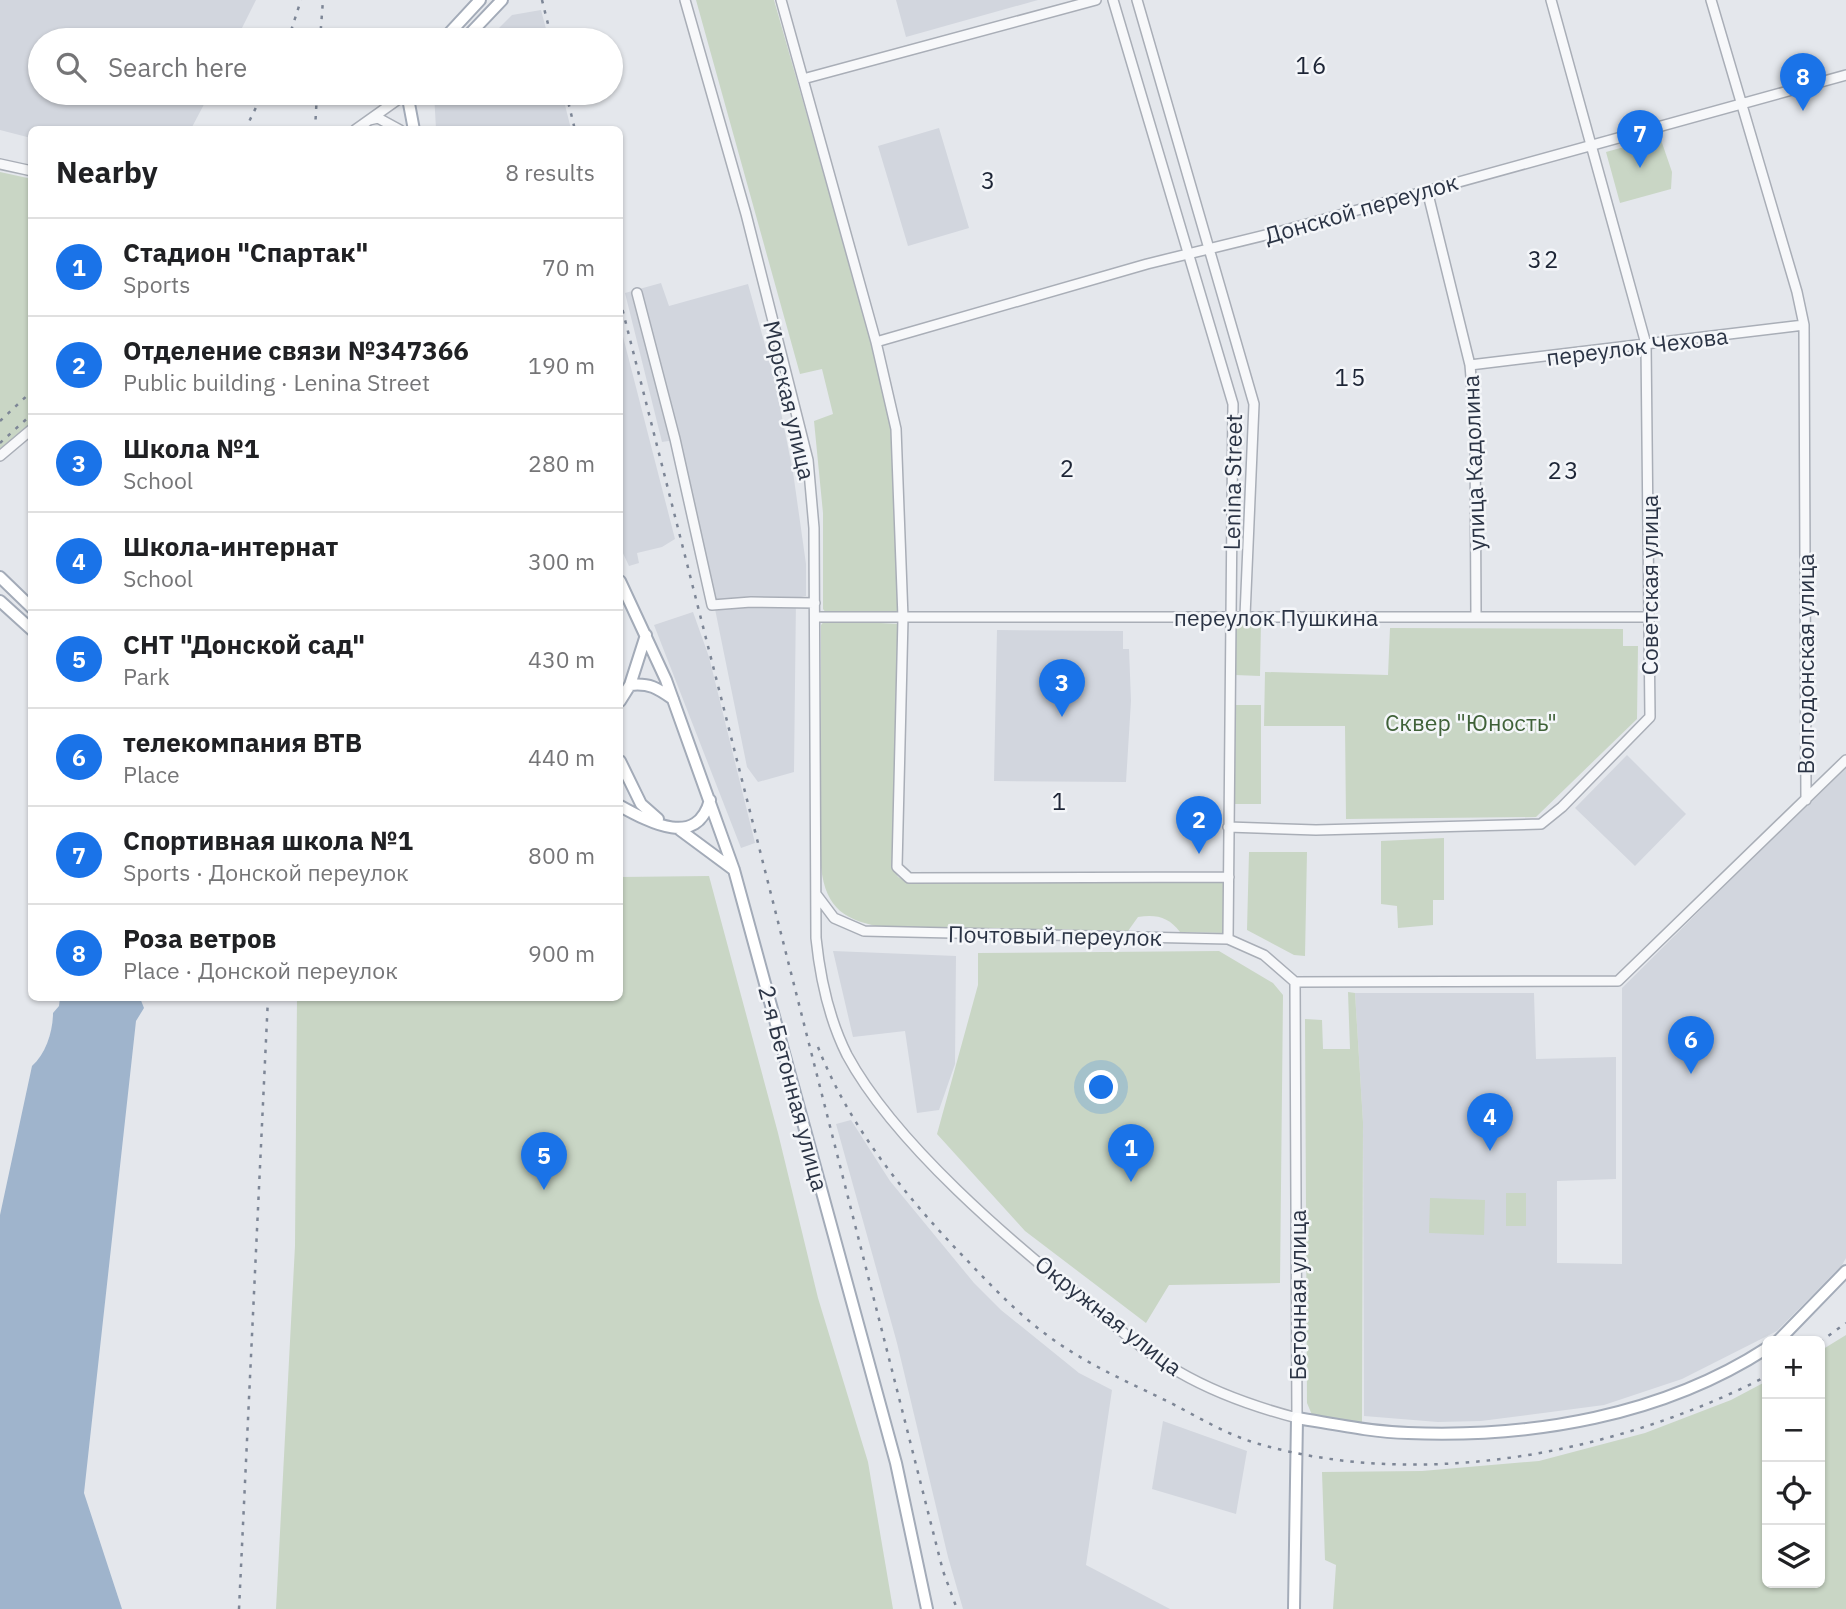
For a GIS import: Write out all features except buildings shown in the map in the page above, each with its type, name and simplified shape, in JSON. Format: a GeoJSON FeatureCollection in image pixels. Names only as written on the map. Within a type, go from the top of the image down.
{"type":"FeatureCollection","features":[{"type":"Feature","properties":{"kind":"main road"},"geometry":{"type":"LineString","coordinates":[[456,28],[480,0]]}},
{"type":"Feature","properties":{"kind":"main road"},"geometry":{"type":"LineString","coordinates":[[475,28],[502,0]]}},
{"type":"Feature","properties":{"kind":"main road"},"geometry":{"type":"LineString","coordinates":[[409,105],[413,126]]}},
{"type":"Feature","properties":{"kind":"main road"},"geometry":{"type":"LineString","coordinates":[[0,577],[28,604]]}},
{"type":"Feature","properties":{"kind":"main road","name":"2-я Бетонная улица"},"geometry":{"type":"LineString","coordinates":[[623,587],[673,699],[734,870],[896,1463],[928,1609]]}},
{"type":"Feature","properties":{"kind":"main road"},"geometry":{"type":"LineString","coordinates":[[0,601],[28,626]]}},
{"type":"Feature","properties":{"kind":"main road"},"geometry":{"type":"LineString","coordinates":[[623,696],[630,685],[646,635]]}},
{"type":"Feature","properties":{"kind":"main road"},"geometry":{"type":"LineString","coordinates":[[630,685],[653,684],[673,699]]}},
{"type":"Feature","properties":{"kind":"main road"},"geometry":{"type":"LineString","coordinates":[[623,767],[641,804],[665,825]]}},
{"type":"Feature","properties":{"kind":"main road"},"geometry":{"type":"LineString","coordinates":[[680,830],[698,824],[707,813],[710,800]]}},
{"type":"Feature","properties":{"kind":"main road"},"geometry":{"type":"LineString","coordinates":[[623,807],[680,830],[734,870]]}},
{"type":"Feature","properties":{"kind":"main road"},"geometry":{"type":"LineString","coordinates":[[1783,1336],[1846,1271]]}},
{"type":"Feature","properties":{"kind":"main road","name":"Окружная улица"},"geometry":{"type":"LineString","coordinates":[[1297,1418],[1407,1433],[1502,1432],[1595,1420],[1719,1376],[1762,1351]]}},
{"type":"Feature","properties":{"kind":"main road","name":"Бетонная улица"},"geometry":{"type":"LineString","coordinates":[[1294,1609],[1297,1418]]}},
{"type":"Feature","properties":{"kind":"street","name":"Морская улица"},"geometry":{"type":"LineString","coordinates":[[685,0],[746,214],[808,460],[814,528],[816,894]]}},
{"type":"Feature","properties":{"kind":"street"},"geometry":{"type":"LineString","coordinates":[[781,0],[876,342],[896,429],[903,618],[897,867],[902,875],[909,878],[1229,877]]}},
{"type":"Feature","properties":{"kind":"street"},"geometry":{"type":"LineString","coordinates":[[803,79],[1097,0]]}},
{"type":"Feature","properties":{"kind":"street","name":"Lenina Street"},"geometry":{"type":"LineString","coordinates":[[1113,0],[1233,404],[1228,939]]}},
{"type":"Feature","properties":{"kind":"street","name":"Lenina Street"},"geometry":{"type":"LineString","coordinates":[[1137,0],[1254,404],[1245,616]]}},
{"type":"Feature","properties":{"kind":"street","name":"Советская улица"},"geometry":{"type":"LineString","coordinates":[[1228,827],[1315,830],[1542,824],[1650,717],[1646,344],[1551,0]]}},
{"type":"Feature","properties":{"kind":"street","name":"Волгодонская улица"},"geometry":{"type":"LineString","coordinates":[[1295,982],[1618,981],[1806,800],[1804,325],[1743,103],[1711,0]]}},
{"type":"Feature","properties":{"kind":"street","name":"Донской переулок"},"geometry":{"type":"LineString","coordinates":[[876,342],[1846,75]]}},
{"type":"Feature","properties":{"kind":"street"},"geometry":{"type":"LineString","coordinates":[[359,126],[388,105]]}},
{"type":"Feature","properties":{"kind":"street"},"geometry":{"type":"LineString","coordinates":[[363,121],[378,118],[393,126]]}},
{"type":"Feature","properties":{"kind":"street"},"geometry":{"type":"LineString","coordinates":[[0,164],[28,170]]}},
{"type":"Feature","properties":{"kind":"street","name":"улица Кадолина"},"geometry":{"type":"LineString","coordinates":[[1427,190],[1470,365],[1475,426],[1476,616]]}},
{"type":"Feature","properties":{"kind":"street"},"geometry":{"type":"LineString","coordinates":[[637,293],[675,439],[712,605],[751,602],[815,603]]}},
{"type":"Feature","properties":{"kind":"street","name":"переулок Чехова"},"geometry":{"type":"LineString","coordinates":[[1470,365],[1804,325]]}},
{"type":"Feature","properties":{"kind":"street"},"geometry":{"type":"LineString","coordinates":[[0,456],[28,432]]}},
{"type":"Feature","properties":{"kind":"street","name":"переулок Пушкина"},"geometry":{"type":"LineString","coordinates":[[815,617],[1649,617]]}},
{"type":"Feature","properties":{"kind":"street"},"geometry":{"type":"LineString","coordinates":[[1806,800],[1846,760]]}},
{"type":"Feature","properties":{"kind":"street","name":"Почтовый переулок"},"geometry":{"type":"LineString","coordinates":[[816,894],[834,918],[863,931],[1228,939],[1264,956],[1295,982]]}},
{"type":"Feature","properties":{"kind":"street","name":"Окружная улица"},"geometry":{"type":"LineString","coordinates":[[816,894],[820,977],[847,1054],[877,1100],[919,1147],[988,1218],[1139,1345],[1177,1371],[1217,1392],[1252,1406],[1297,1418]]}},
{"type":"Feature","properties":{"kind":"street","name":"Бетонная улица"},"geometry":{"type":"LineString","coordinates":[[1295,982],[1297,1418]]}},
{"type":"Feature","properties":{"kind":"shaded area"},"geometry":{"type":"Polygon","coordinates":[[[0,0],[256,0],[242,28],[28,28],[28,105],[204,105],[193,126],[28,126],[28,137],[0,130],[0,0]]]}},
{"type":"Feature","properties":{"kind":"shaded area"},"geometry":{"type":"Polygon","coordinates":[[[896,0],[1038,0],[906,37],[896,0]]]}},
{"type":"Feature","properties":{"kind":"shaded area"},"geometry":{"type":"Polygon","coordinates":[[[541,10],[546,28],[499,28],[512,15],[541,10]]]}},
{"type":"Feature","properties":{"kind":"shaded area"},"geometry":{"type":"Polygon","coordinates":[[[435,105],[565,105],[570,126],[436,126],[435,105]]]}},
{"type":"Feature","properties":{"kind":"shaded area"},"geometry":{"type":"Polygon","coordinates":[[[939,128],[969,228],[908,246],[878,146],[939,128]]]}},
{"type":"Feature","properties":{"kind":"shaded area"},"geometry":{"type":"Polygon","coordinates":[[[661,283],[669,306],[748,284],[775,381],[782,379],[784,385],[776,387],[793,472],[806,564],[806,596],[796,598],[794,772],[758,782],[747,767],[715,609],[675,440],[662,442],[625,293],[661,283]]]}},
{"type":"Feature","properties":{"kind":"shaded area"},"geometry":{"type":"Polygon","coordinates":[[[623,337],[675,539],[662,547],[637,553],[639,563],[629,566],[623,553],[623,337]]]}},
{"type":"Feature","properties":{"kind":"shaded area"},"geometry":{"type":"Polygon","coordinates":[[[693,612],[709,657],[755,843],[741,848],[654,625],[693,612]]]}},
{"type":"Feature","properties":{"kind":"shaded area"},"geometry":{"type":"Polygon","coordinates":[[[997,630],[1123,631],[1123,649],[1129,649],[1131,701],[1126,782],[994,781],[997,630]]]}},
{"type":"Feature","properties":{"kind":"shaded area"},"geometry":{"type":"Polygon","coordinates":[[[1627,755],[1686,814],[1635,866],[1575,808],[1627,755]]]}},
{"type":"Feature","properties":{"kind":"shaded area"},"geometry":{"type":"Polygon","coordinates":[[[1846,765],[1846,1258],[1842,1265],[1777,1331],[1762,1336],[1762,1339],[1682,1379],[1604,1405],[1481,1421],[1438,1422],[1364,1416],[1363,1122],[1355,993],[1534,993],[1536,1059],[1616,1057],[1616,1179],[1557,1181],[1557,1263],[1622,1264],[1622,988],[1846,765]]]}},
{"type":"Feature","properties":{"kind":"shaded area"},"geometry":{"type":"Polygon","coordinates":[[[833,951],[956,956],[955,1064],[939,1110],[917,1113],[905,1031],[853,1037],[833,951]]]}},
{"type":"Feature","properties":{"kind":"shaded area"},"geometry":{"type":"Polygon","coordinates":[[[851,1120],[890,1181],[974,1283],[1001,1310],[1079,1373],[1112,1390],[1086,1565],[1170,1609],[963,1609],[897,1343],[836,1124],[851,1120]]]}},
{"type":"Feature","properties":{"kind":"shaded area"},"geometry":{"type":"Polygon","coordinates":[[[1163,1421],[1247,1451],[1236,1514],[1152,1489],[1163,1421]]]}},
{"type":"Feature","properties":{"kind":"green space"},"geometry":{"type":"Polygon","coordinates":[[[696,0],[774,0],[897,431],[900,613],[827,614],[823,609],[823,513],[814,421],[833,414],[822,369],[800,374],[696,0]]]}},
{"type":"Feature","properties":{"kind":"green space"},"geometry":{"type":"Polygon","coordinates":[[[1660,137],[1672,172],[1671,189],[1620,203],[1606,152],[1660,137]]]}},
{"type":"Feature","properties":{"kind":"green space"},"geometry":{"type":"Polygon","coordinates":[[[0,172],[28,178],[28,426],[0,451],[0,172]]]}},
{"type":"Feature","properties":{"kind":"green space"},"geometry":{"type":"Polygon","coordinates":[[[825,620],[899,624],[893,866],[898,877],[907,881],[1224,881],[1225,933],[1180,932],[1167,920],[1151,916],[1138,917],[1128,931],[885,928],[848,917],[840,911],[827,894],[821,867],[821,625],[825,620]]]}},
{"type":"Feature","properties":{"kind":"green space"},"geometry":{"type":"Polygon","coordinates":[[[1235,623],[1261,623],[1260,676],[1235,675],[1235,623]]]}},
{"type":"Feature","properties":{"kind":"green space","name":"Сквер \"Юность\""},"geometry":{"type":"Polygon","coordinates":[[[1390,628],[1623,629],[1623,646],[1638,646],[1637,719],[1536,817],[1346,819],[1345,726],[1264,726],[1265,672],[1388,675],[1390,628]]]}},
{"type":"Feature","properties":{"kind":"green space"},"geometry":{"type":"Polygon","coordinates":[[[1234,705],[1261,705],[1261,804],[1234,804],[1234,705]]]}},
{"type":"Feature","properties":{"kind":"green space"},"geometry":{"type":"Polygon","coordinates":[[[1444,838],[1444,900],[1433,900],[1433,925],[1398,928],[1397,906],[1381,904],[1381,841],[1444,838]]]}},
{"type":"Feature","properties":{"kind":"green space"},"geometry":{"type":"Polygon","coordinates":[[[1249,852],[1307,852],[1305,956],[1294,955],[1247,930],[1249,852]]]}},
{"type":"Feature","properties":{"kind":"green space"},"geometry":{"type":"Polygon","coordinates":[[[709,876],[778,1133],[818,1298],[868,1462],[893,1609],[276,1609],[295,1246],[297,1001],[623,1001],[623,877],[709,876]]]}},
{"type":"Feature","properties":{"kind":"green space"},"geometry":{"type":"Polygon","coordinates":[[[1219,951],[1273,983],[1283,995],[1280,1283],[1169,1285],[1146,1323],[1025,1231],[937,1134],[978,985],[978,953],[1219,951]]]}},
{"type":"Feature","properties":{"kind":"green space"},"geometry":{"type":"Polygon","coordinates":[[[1348,992],[1355,993],[1363,1122],[1362,1423],[1312,1415],[1307,1403],[1305,1019],[1322,1020],[1323,1049],[1350,1049],[1348,992]]]}},
{"type":"Feature","properties":{"kind":"green space"},"geometry":{"type":"Polygon","coordinates":[[[1506,1193],[1526,1193],[1526,1226],[1506,1226],[1506,1193]]]}},
{"type":"Feature","properties":{"kind":"green space"},"geometry":{"type":"Polygon","coordinates":[[[1430,1198],[1485,1200],[1484,1235],[1429,1233],[1430,1198]]]}},
{"type":"Feature","properties":{"kind":"green space"},"geometry":{"type":"Polygon","coordinates":[[[1846,1335],[1846,1609],[1333,1609],[1336,1565],[1325,1560],[1322,1472],[1422,1471],[1539,1461],[1645,1433],[1731,1400],[1762,1384],[1762,1588],[1825,1588],[1825,1348],[1846,1335]]]}},
{"type":"Feature","properties":{"kind":"water"},"geometry":{"type":"Polygon","coordinates":[[[60,1001],[141,1001],[144,1008],[136,1021],[84,1493],[122,1609],[0,1609],[0,1215],[32,1066],[48,1042],[53,1013],[60,1001]]]}},
{"type":"Feature","properties":{"kind":"railway"},"geometry":{"type":"LineString","coordinates":[[292,28],[301,0]]}},
{"type":"Feature","properties":{"kind":"railway"},"geometry":{"type":"LineString","coordinates":[[321,28],[323,0]]}},
{"type":"Feature","properties":{"kind":"railway"},"geometry":{"type":"LineString","coordinates":[[542,0],[549,28]]}},
{"type":"Feature","properties":{"kind":"railway"},"geometry":{"type":"LineString","coordinates":[[247,126],[257,105]]}},
{"type":"Feature","properties":{"kind":"railway"},"geometry":{"type":"LineString","coordinates":[[315,126],[316,105]]}},
{"type":"Feature","properties":{"kind":"railway"},"geometry":{"type":"LineString","coordinates":[[569,105],[574,126]]}},
{"type":"Feature","properties":{"kind":"railway"},"geometry":{"type":"LineString","coordinates":[[623,312],[943,1571],[957,1609]]}},
{"type":"Feature","properties":{"kind":"railway"},"geometry":{"type":"LineString","coordinates":[[0,421],[28,395]]}},
{"type":"Feature","properties":{"kind":"railway"},"geometry":{"type":"LineString","coordinates":[[0,443],[28,418]]}},
{"type":"Feature","properties":{"kind":"railway"},"geometry":{"type":"LineString","coordinates":[[239,1609],[268,1001]]}},
{"type":"Feature","properties":{"kind":"railway"},"geometry":{"type":"LineString","coordinates":[[818,1047],[845,1103],[898,1182],[938,1229],[1015,1308],[1038,1329],[1094,1365],[1247,1440],[1322,1458],[1387,1464],[1453,1463],[1519,1456],[1584,1444],[1648,1426],[1709,1403],[1762,1378]]}},
{"type":"Feature","properties":{"kind":"railway"},"geometry":{"type":"LineString","coordinates":[[1825,1338],[1846,1323]]}},
{"type":"Feature","properties":{"kind":"place","name":"Роза ветров"},"geometry":{"type":"Point","coordinates":[1803,111]}},
{"type":"Feature","properties":{"kind":"place","name":"Спортивная школа №1"},"geometry":{"type":"Point","coordinates":[1640,168]}},
{"type":"Feature","properties":{"kind":"place","name":"Школа №1"},"geometry":{"type":"Point","coordinates":[1062,717]}},
{"type":"Feature","properties":{"kind":"place","name":"Отделение связи №347366"},"geometry":{"type":"Point","coordinates":[1199,854]}},
{"type":"Feature","properties":{"kind":"place","name":"телекомпания ВТВ"},"geometry":{"type":"Point","coordinates":[1691,1074]}},
{"type":"Feature","properties":{"kind":"place","name":"Школа-интернат"},"geometry":{"type":"Point","coordinates":[1490,1151]}},
{"type":"Feature","properties":{"kind":"place","name":"Стадион \"Спартак\""},"geometry":{"type":"Point","coordinates":[1131,1182]}},
{"type":"Feature","properties":{"kind":"place","name":"СНТ \"Донской сад\""},"geometry":{"type":"Point","coordinates":[544,1190]}},
{"type":"Feature","properties":{"kind":"district","name":"16"},"geometry":{"type":"Point","coordinates":[1312,65]}},
{"type":"Feature","properties":{"kind":"district","name":"3"},"geometry":{"type":"Point","coordinates":[989,180]}},
{"type":"Feature","properties":{"kind":"district","name":"32"},"geometry":{"type":"Point","coordinates":[1544,259]}},
{"type":"Feature","properties":{"kind":"district","name":"15"},"geometry":{"type":"Point","coordinates":[1351,377]}},
{"type":"Feature","properties":{"kind":"district","name":"2"},"geometry":{"type":"Point","coordinates":[1068,468]}},
{"type":"Feature","properties":{"kind":"district","name":"23"},"geometry":{"type":"Point","coordinates":[1564,470]}},
{"type":"Feature","properties":{"kind":"district","name":"1"},"geometry":{"type":"Point","coordinates":[1060,801]}}]}
